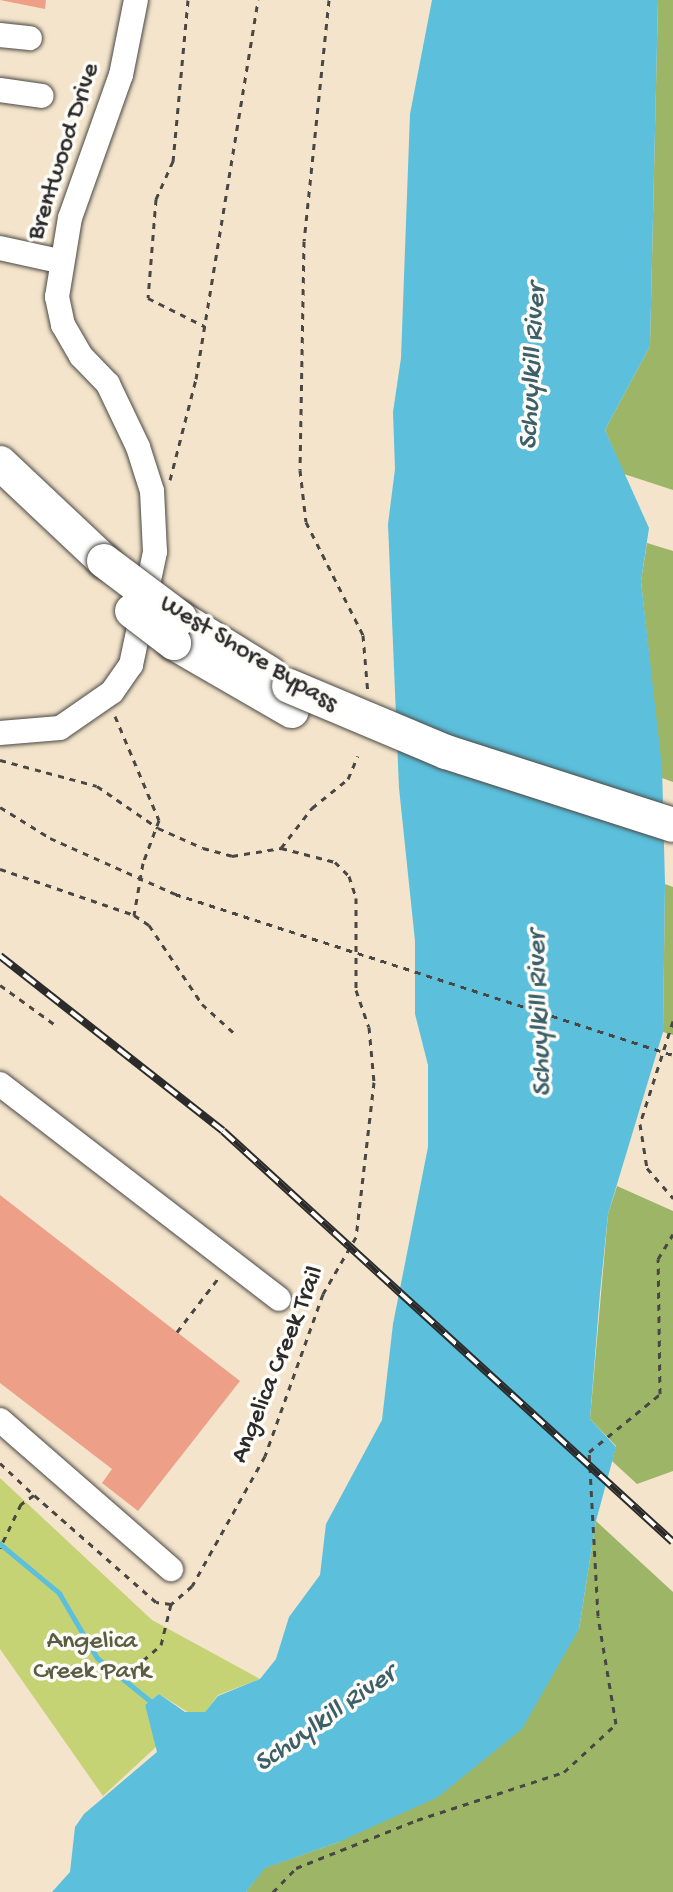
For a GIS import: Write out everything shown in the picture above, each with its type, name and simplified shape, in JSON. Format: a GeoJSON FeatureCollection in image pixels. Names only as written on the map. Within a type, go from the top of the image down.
{"type":"FeatureCollection","features":[{"type":"Feature","properties":{"kind":"highway","name":"West Shore Bypass"},"geometry":{"type":"LineString","coordinates":[[0,463],[102,574]]}},
{"type":"Feature","properties":{"kind":"highway","name":"West Shore Bypass"},"geometry":{"type":"LineString","coordinates":[[0,495],[177,630],[291,699],[443,775],[673,849]]}},
{"type":"Feature","properties":{"kind":"highway","name":"West Shore Bypass"},"geometry":{"type":"LineString","coordinates":[[291,699],[673,825]]}},
{"type":"Feature","properties":{"kind":"street","name":"Brentwood Drive"},"geometry":{"type":"LineString","coordinates":[[0,733],[60,728],[103,700],[131,665],[155,552],[152,498],[125,414],[63,325],[57,297],[59,261],[121,75],[136,0]]}},
{"type":"Feature","properties":{"kind":"street"},"geometry":{"type":"LineString","coordinates":[[0,35],[30,38]]}},
{"type":"Feature","properties":{"kind":"street"},"geometry":{"type":"LineString","coordinates":[[0,90],[42,96]]}},
{"type":"Feature","properties":{"kind":"street"},"geometry":{"type":"LineString","coordinates":[[0,248],[59,261]]}},
{"type":"Feature","properties":{"kind":"street"},"geometry":{"type":"LineString","coordinates":[[0,1084],[279,1299]]}},
{"type":"Feature","properties":{"kind":"street"},"geometry":{"type":"LineString","coordinates":[[0,1420],[171,1569]]}},
{"type":"Feature","properties":{"kind":"path"},"geometry":{"type":"LineString","coordinates":[[188,0],[173,161],[156,199],[148,298],[204,326]]}},
{"type":"Feature","properties":{"kind":"path"},"geometry":{"type":"LineString","coordinates":[[152,498],[167,495],[204,326],[258,0]]}},
{"type":"Feature","properties":{"kind":"path"},"geometry":{"type":"LineString","coordinates":[[329,0],[304,241],[300,470],[306,522],[363,635],[368,706]]}},
{"type":"Feature","properties":{"kind":"path"},"geometry":{"type":"LineString","coordinates":[[103,700],[122,728],[158,828],[143,863],[134,915]]}},
{"type":"Feature","properties":{"kind":"path"},"geometry":{"type":"LineString","coordinates":[[281,848],[304,815],[348,779],[358,756]]}},
{"type":"Feature","properties":{"kind":"path","name":"Angelica Creek Trail"},"geometry":{"type":"LineString","coordinates":[[0,760],[97,786],[158,828],[232,856],[281,848],[335,862],[349,876],[356,898],[356,990],[369,1027],[374,1082],[360,1222],[323,1294],[265,1456],[192,1586],[171,1604]]}},
{"type":"Feature","properties":{"kind":"path"},"geometry":{"type":"LineString","coordinates":[[0,807],[50,838],[175,894],[673,1055]]}},
{"type":"Feature","properties":{"kind":"path"},"geometry":{"type":"LineString","coordinates":[[1,870],[88,903],[134,915],[149,925],[202,1004],[234,1033]]}},
{"type":"Feature","properties":{"kind":"path"},"geometry":{"type":"LineString","coordinates":[[0,985],[54,1024]]}},
{"type":"Feature","properties":{"kind":"path"},"geometry":{"type":"LineString","coordinates":[[673,1021],[640,1124],[647,1168],[673,1198]]}},
{"type":"Feature","properties":{"kind":"path"},"geometry":{"type":"LineString","coordinates":[[273,1892],[296,1868],[417,1820],[564,1772],[616,1724],[598,1616],[589,1452],[660,1394],[658,1259],[673,1234]]}},
{"type":"Feature","properties":{"kind":"path"},"geometry":{"type":"LineString","coordinates":[[177,1332],[225,1270]]}},
{"type":"Feature","properties":{"kind":"path"},"geometry":{"type":"LineString","coordinates":[[0,1463],[156,1602],[171,1604],[161,1645],[125,1676]]}},
{"type":"Feature","properties":{"kind":"path"},"geometry":{"type":"LineString","coordinates":[[0,1548],[21,1504],[34,1495]]}},
{"type":"Feature","properties":{"kind":"green space"},"geometry":{"type":"Polygon","coordinates":[[[658,0],[673,0],[673,490],[624,474],[605,430],[650,346],[658,0]]]}},
{"type":"Feature","properties":{"kind":"green space"},"geometry":{"type":"Polygon","coordinates":[[[647,543],[673,551],[673,782],[662,778],[641,581],[647,543]]]}},
{"type":"Feature","properties":{"kind":"green space"},"geometry":{"type":"Polygon","coordinates":[[[665,884],[673,887],[673,1035],[663,1032],[665,884]]]}},
{"type":"Feature","properties":{"kind":"green space"},"geometry":{"type":"Polygon","coordinates":[[[617,1186],[673,1211],[673,1471],[637,1484],[612,1461],[616,1446],[590,1419],[608,1214],[617,1186]]]}},
{"type":"Feature","properties":{"kind":"green space","name":"Angelica Creek Park"},"geometry":{"type":"Polygon","coordinates":[[[0,1478],[152,1620],[260,1679],[218,1695],[205,1712],[194,1716],[159,1694],[145,1705],[157,1746],[103,1796],[0,1649],[0,1478]]]}},
{"type":"Feature","properties":{"kind":"green space"},"geometry":{"type":"Polygon","coordinates":[[[596,1521],[673,1592],[673,1892],[246,1892],[264,1868],[339,1842],[579,1629],[596,1521]]]}},
{"type":"Feature","properties":{"kind":"water","name":"Schuylkill River"},"geometry":{"type":"Polygon","coordinates":[[[432,0],[658,0],[650,346],[605,430],[649,528],[641,581],[662,767],[665,884],[663,1032],[608,1214],[600,1293],[590,1419],[616,1447],[596,1521],[579,1629],[522,1729],[438,1797],[339,1842],[265,1868],[246,1892],[52,1892],[70,1872],[75,1827],[84,1814],[157,1752],[145,1705],[159,1694],[185,1712],[205,1712],[218,1696],[260,1679],[276,1659],[289,1617],[320,1575],[326,1524],[382,1420],[393,1324],[428,1147],[428,1065],[415,1014],[415,941],[399,788],[388,524],[395,469],[393,412],[401,358],[410,114],[432,0]]]}},
{"type":"Feature","properties":{"kind":"building"},"geometry":{"type":"Polygon","coordinates":[[[0,0],[46,0],[45,9],[0,0]]]}},
{"type":"Feature","properties":{"kind":"building"},"geometry":{"type":"Polygon","coordinates":[[[0,1195],[240,1381],[138,1511],[102,1483],[112,1469],[0,1383],[0,1195]]]}},
{"type":"Feature","properties":{"kind":"waterway"},"geometry":{"type":"LineString","coordinates":[[0,1544],[59,1593],[97,1658],[155,1705]]}},
{"type":"Feature","properties":{"kind":"railway"},"geometry":{"type":"LineString","coordinates":[[0,956],[223,1131],[673,1542]]}}]}
